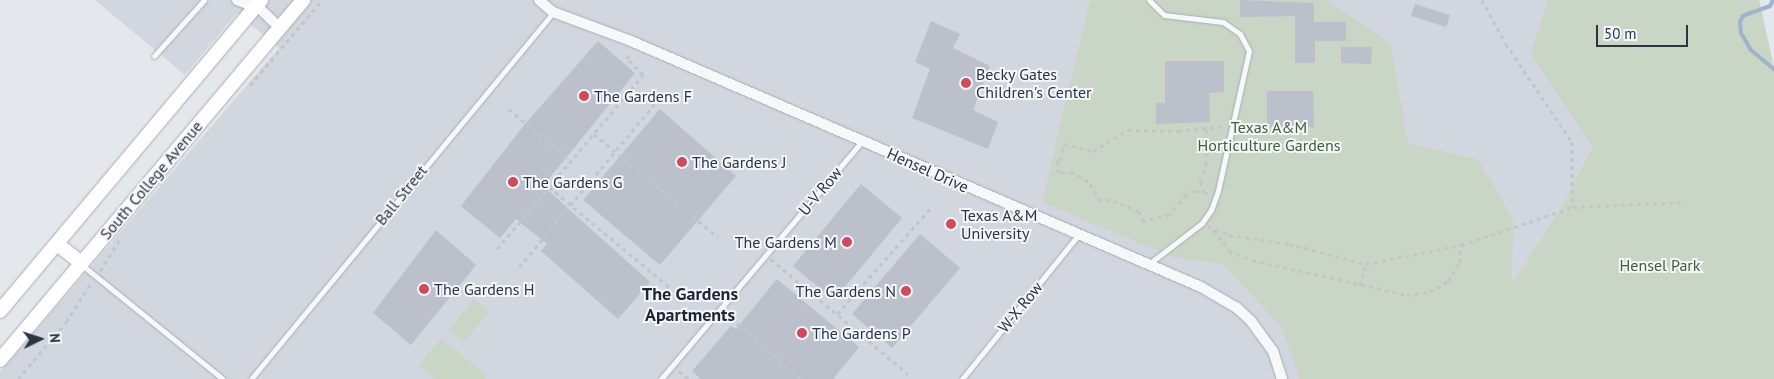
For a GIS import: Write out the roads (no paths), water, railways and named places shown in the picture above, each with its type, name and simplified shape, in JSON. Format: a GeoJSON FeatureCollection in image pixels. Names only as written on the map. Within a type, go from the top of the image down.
{"type":"FeatureCollection","features":[{"type":"Feature","properties":{"kind":"main road","name":"South College Avenue"},"geometry":{"type":"LineString","coordinates":[[0,360],[303,0]]}},
{"type":"Feature","properties":{"kind":"main road","name":"South College Avenue"},"geometry":{"type":"LineString","coordinates":[[0,311],[256,2]]}},
{"type":"Feature","properties":{"kind":"main road"},"geometry":{"type":"LineString","coordinates":[[57,244],[80,264]]}},
{"type":"Feature","properties":{"kind":"street"},"geometry":{"type":"LineString","coordinates":[[237,0],[256,2],[280,28]]}},
{"type":"Feature","properties":{"kind":"street","name":"Hensel Drive"},"geometry":{"type":"LineString","coordinates":[[539,0],[552,12],[634,42],[1201,287],[1237,308],[1265,338],[1282,379]]}},
{"type":"Feature","properties":{"kind":"lane"},"geometry":{"type":"LineString","coordinates":[[154,56],[204,0]]}},
{"type":"Feature","properties":{"kind":"lane"},"geometry":{"type":"LineString","coordinates":[[1149,0],[1164,15],[1223,22],[1234,28],[1245,41],[1248,62],[1231,124],[1217,195],[1202,224],[1150,264]]}},
{"type":"Feature","properties":{"kind":"lane","name":"Ball Street"},"geometry":{"type":"LineString","coordinates":[[251,379],[552,12]]}},
{"type":"Feature","properties":{"kind":"lane","name":"U-V Row"},"geometry":{"type":"LineString","coordinates":[[661,379],[862,141]]}},
{"type":"Feature","properties":{"kind":"lane","name":"W-X Row"},"geometry":{"type":"LineString","coordinates":[[962,379],[1078,235]]}},
{"type":"Feature","properties":{"kind":"lane"},"geometry":{"type":"LineString","coordinates":[[80,264],[223,379]]}},
{"type":"Feature","properties":{"kind":"waterway"},"geometry":{"type":"LineString","coordinates":[[1773,0],[1770,6],[1743,16],[1740,22],[1741,33],[1751,50],[1774,69]]}},
{"type":"Feature","properties":{"kind":"place","name":"Becky Gates Children's Center"},"geometry":{"type":"Point","coordinates":[966,83]}},
{"type":"Feature","properties":{"kind":"place","name":"The Gardens F"},"geometry":{"type":"Point","coordinates":[584,96]}},
{"type":"Feature","properties":{"kind":"place","name":"The Gardens J"},"geometry":{"type":"Point","coordinates":[682,162]}},
{"type":"Feature","properties":{"kind":"place","name":"The Gardens G"},"geometry":{"type":"Point","coordinates":[513,182]}},
{"type":"Feature","properties":{"kind":"place","name":"Texas A&M University"},"geometry":{"type":"Point","coordinates":[951,224]}},
{"type":"Feature","properties":{"kind":"place","name":"The Gardens M"},"geometry":{"type":"Point","coordinates":[847,242]}},
{"type":"Feature","properties":{"kind":"place","name":"The Gardens H"},"geometry":{"type":"Point","coordinates":[424,289]}},
{"type":"Feature","properties":{"kind":"place","name":"The Gardens N"},"geometry":{"type":"Point","coordinates":[906,291]}},
{"type":"Feature","properties":{"kind":"place","name":"The Gardens P"},"geometry":{"type":"Point","coordinates":[802,333]}},
{"type":"Feature","properties":{"kind":"district","name":"The Gardens Apartments"},"geometry":{"type":"Point","coordinates":[690,305]}},
{"type":"Feature","properties":{"kind":"park label","name":"Texas A&M Horticulture Gardens"},"geometry":{"type":"Point","coordinates":[1269,136]}},
{"type":"Feature","properties":{"kind":"park label","name":"Hensel Park"},"geometry":{"type":"Point","coordinates":[1660,265]}}]}
